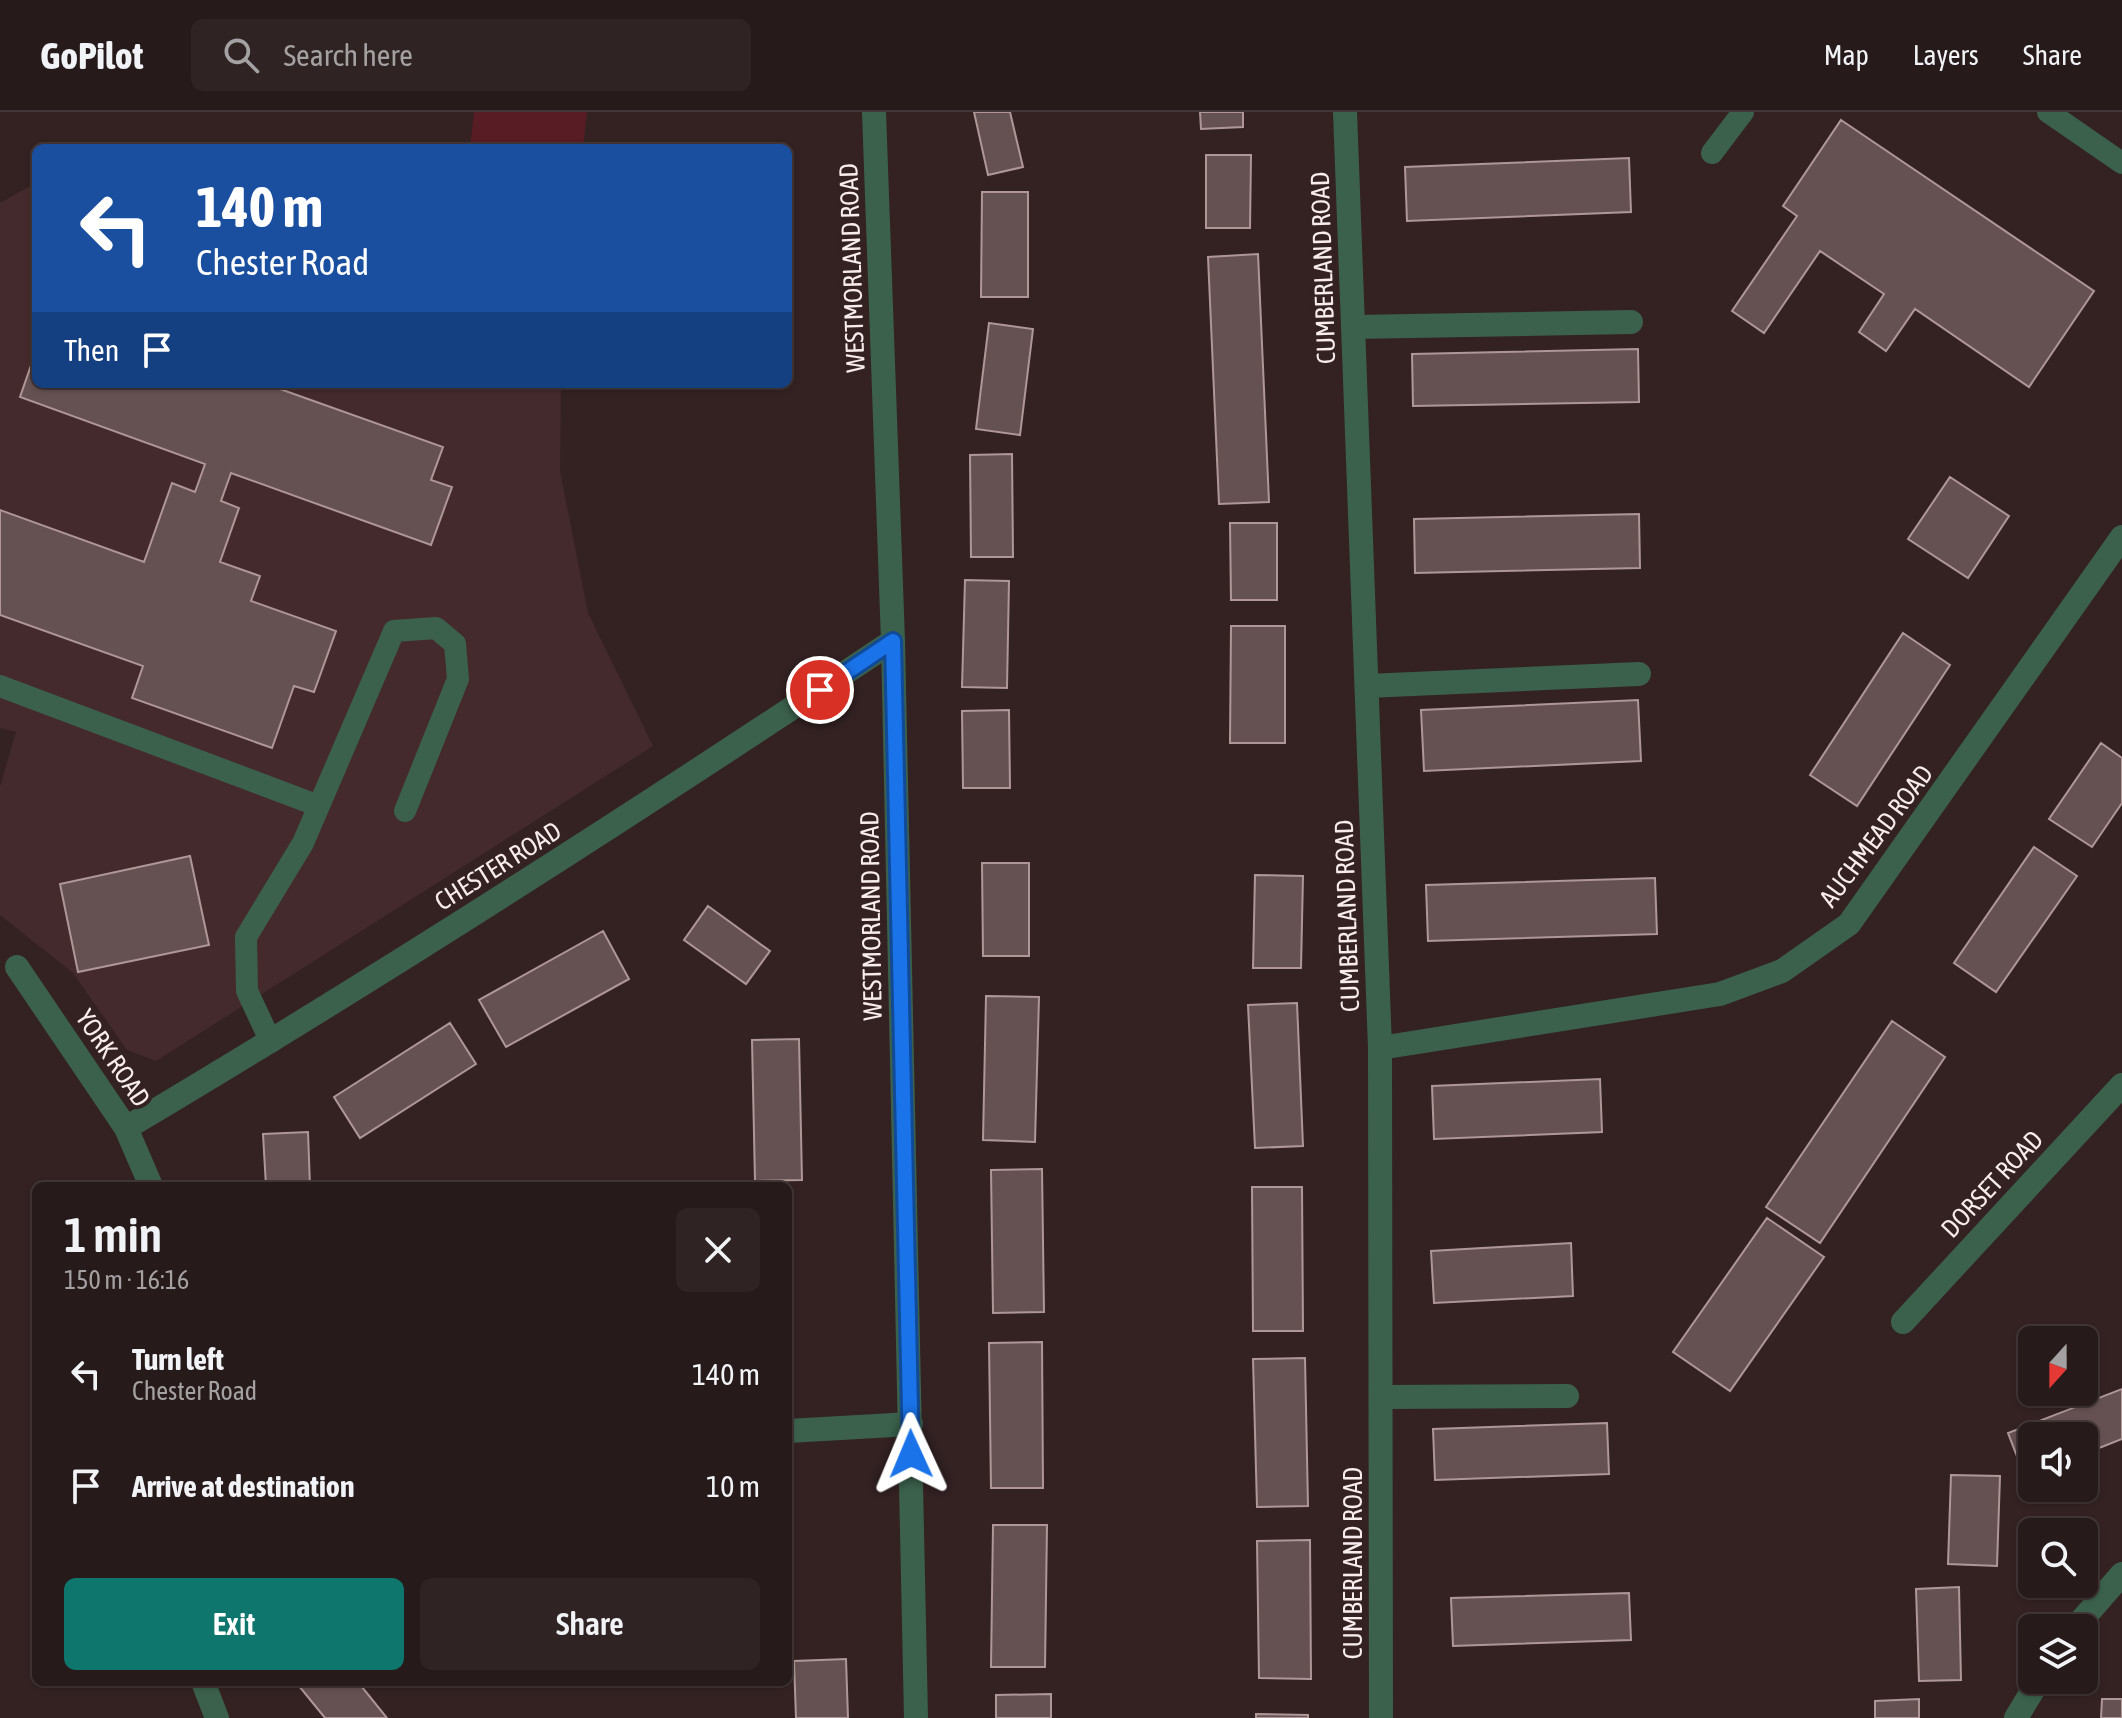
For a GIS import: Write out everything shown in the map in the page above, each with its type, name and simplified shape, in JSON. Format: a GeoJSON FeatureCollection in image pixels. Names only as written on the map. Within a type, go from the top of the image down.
{"type":"FeatureCollection","features":[{"type":"Feature","properties":{"kind":"street","name":"WESTMORLAND ROAD"},"geometry":{"type":"LineString","coordinates":[[874,112],[893,641],[916,1718]]}},
{"type":"Feature","properties":{"kind":"street","name":"CUMBERLAND ROAD"},"geometry":{"type":"LineString","coordinates":[[1345,112],[1380,1048],[1381,1718]]}},
{"type":"Feature","properties":{"kind":"street"},"geometry":{"type":"LineString","coordinates":[[1353,327],[1631,322]]}},
{"type":"Feature","properties":{"kind":"street","name":"AUCHMEAD ROAD"},"geometry":{"type":"LineString","coordinates":[[1380,1048],[1720,994],[1782,971],[1849,924],[2112,570],[2122,537]]}},
{"type":"Feature","properties":{"kind":"street","name":"CHESTER ROAD"},"geometry":{"type":"LineString","coordinates":[[126,1128],[271,1042],[623,821],[893,641]]}},
{"type":"Feature","properties":{"kind":"street"},"geometry":{"type":"LineString","coordinates":[[1367,686],[1639,674]]}},
{"type":"Feature","properties":{"kind":"street","name":"YORK ROAD"},"geometry":{"type":"LineString","coordinates":[[17,967],[126,1128],[149,1182]]}},
{"type":"Feature","properties":{"kind":"street","name":"DORSET ROAD"},"geometry":{"type":"LineString","coordinates":[[1903,1322],[2122,1085]]}},
{"type":"Feature","properties":{"kind":"street"},"geometry":{"type":"LineString","coordinates":[[1381,1397],[1567,1396]]}},
{"type":"Feature","properties":{"kind":"street"},"geometry":{"type":"LineString","coordinates":[[792,1431],[911,1424]]}},
{"type":"Feature","properties":{"kind":"street"},"geometry":{"type":"LineString","coordinates":[[2087,1614],[2122,1574]]}},
{"type":"Feature","properties":{"kind":"street"},"geometry":{"type":"LineString","coordinates":[[205,1686],[217,1718]]}},
{"type":"Feature","properties":{"kind":"street"},"geometry":{"type":"LineString","coordinates":[[2016,1718],[2031,1694]]}},
{"type":"Feature","properties":{"kind":"lane"},"geometry":{"type":"LineString","coordinates":[[1712,153],[1743,112]]}},
{"type":"Feature","properties":{"kind":"lane"},"geometry":{"type":"LineString","coordinates":[[2048,112],[2122,163]]}},
{"type":"Feature","properties":{"kind":"lane"},"geometry":{"type":"LineString","coordinates":[[271,1042],[247,991],[246,937],[303,843],[394,631],[436,628],[455,644],[458,679],[405,811]]}},
{"type":"Feature","properties":{"kind":"lane"},"geometry":{"type":"LineString","coordinates":[[0,686],[319,806]]}},
{"type":"Feature","properties":{"kind":"shaded area"},"geometry":{"type":"Polygon","coordinates":[[[474,112],[587,112],[583,144],[470,144],[474,112]]]}},
{"type":"Feature","properties":{"kind":"shaded area"},"geometry":{"type":"Polygon","coordinates":[[[32,185],[32,388],[561,388],[560,471],[588,613],[653,746],[156,1061],[127,1050],[73,973],[0,915],[0,787],[16,732],[0,728],[0,203],[32,185]]]}},
{"type":"Feature","properties":{"kind":"building"},"geometry":{"type":"Polygon","coordinates":[[[974,112],[1010,112],[1023,167],[988,175],[974,112]]]}},
{"type":"Feature","properties":{"kind":"building"},"geometry":{"type":"Polygon","coordinates":[[[1200,112],[1243,112],[1243,127],[1201,129],[1200,112]]]}},
{"type":"Feature","properties":{"kind":"building"},"geometry":{"type":"Polygon","coordinates":[[[1841,120],[2094,291],[2029,387],[1915,309],[1886,351],[1859,332],[1884,294],[1820,251],[1764,333],[1732,311],[1797,216],[1783,206],[1841,120]]]}},
{"type":"Feature","properties":{"kind":"building"},"geometry":{"type":"Polygon","coordinates":[[[1206,155],[1251,155],[1250,228],[1206,228],[1206,155]]]}},
{"type":"Feature","properties":{"kind":"building"},"geometry":{"type":"Polygon","coordinates":[[[1629,158],[1631,212],[1407,221],[1405,167],[1629,158]]]}},
{"type":"Feature","properties":{"kind":"building"},"geometry":{"type":"Polygon","coordinates":[[[982,192],[1028,192],[1028,297],[981,297],[982,192]]]}},
{"type":"Feature","properties":{"kind":"building"},"geometry":{"type":"Polygon","coordinates":[[[1258,254],[1269,502],[1219,504],[1208,257],[1258,254]]]}},
{"type":"Feature","properties":{"kind":"building"},"geometry":{"type":"Polygon","coordinates":[[[989,323],[1033,329],[1020,435],[976,429],[989,323]]]}},
{"type":"Feature","properties":{"kind":"building"},"geometry":{"type":"Polygon","coordinates":[[[1638,349],[1639,402],[1413,406],[1412,354],[1638,349]]]}},
{"type":"Feature","properties":{"kind":"building"},"geometry":{"type":"Polygon","coordinates":[[[32,362],[32,388],[277,388],[443,447],[431,480],[452,487],[431,545],[231,473],[221,501],[239,508],[220,562],[260,576],[251,601],[336,631],[314,692],[294,686],[272,748],[132,698],[143,666],[0,615],[0,510],[144,562],[172,483],[195,492],[205,464],[20,397],[32,362]]]}},
{"type":"Feature","properties":{"kind":"building"},"geometry":{"type":"Polygon","coordinates":[[[1012,454],[1013,557],[971,557],[970,455],[1012,454]]]}},
{"type":"Feature","properties":{"kind":"building"},"geometry":{"type":"Polygon","coordinates":[[[1950,477],[2009,516],[1968,578],[1908,539],[1950,477]]]}},
{"type":"Feature","properties":{"kind":"building"},"geometry":{"type":"Polygon","coordinates":[[[1639,514],[1640,568],[1415,573],[1414,519],[1639,514]]]}},
{"type":"Feature","properties":{"kind":"building"},"geometry":{"type":"Polygon","coordinates":[[[1230,523],[1277,523],[1277,600],[1231,600],[1230,523]]]}},
{"type":"Feature","properties":{"kind":"building"},"geometry":{"type":"Polygon","coordinates":[[[965,580],[1009,581],[1007,688],[962,687],[965,580]]]}},
{"type":"Feature","properties":{"kind":"building"},"geometry":{"type":"Polygon","coordinates":[[[1231,626],[1285,626],[1285,743],[1230,743],[1231,626]]]}},
{"type":"Feature","properties":{"kind":"building"},"geometry":{"type":"Polygon","coordinates":[[[1903,633],[1950,665],[1857,806],[1810,775],[1903,633]]]}},
{"type":"Feature","properties":{"kind":"building"},"geometry":{"type":"Polygon","coordinates":[[[1638,700],[1641,761],[1424,771],[1421,710],[1638,700]]]}},
{"type":"Feature","properties":{"kind":"building"},"geometry":{"type":"Polygon","coordinates":[[[1009,710],[1010,788],[963,788],[962,711],[1009,710]]]}},
{"type":"Feature","properties":{"kind":"building"},"geometry":{"type":"Polygon","coordinates":[[[2101,743],[2122,758],[2122,803],[2092,847],[2049,819],[2101,743]]]}},
{"type":"Feature","properties":{"kind":"building"},"geometry":{"type":"Polygon","coordinates":[[[2034,847],[2077,876],[1996,992],[1954,963],[2034,847]]]}},
{"type":"Feature","properties":{"kind":"building"},"geometry":{"type":"Polygon","coordinates":[[[190,856],[209,945],[78,972],[60,884],[190,856]]]}},
{"type":"Feature","properties":{"kind":"building"},"geometry":{"type":"Polygon","coordinates":[[[982,863],[1029,863],[1029,956],[983,956],[982,863]]]}},
{"type":"Feature","properties":{"kind":"building"},"geometry":{"type":"Polygon","coordinates":[[[1255,875],[1303,876],[1301,968],[1253,968],[1255,875]]]}},
{"type":"Feature","properties":{"kind":"building"},"geometry":{"type":"Polygon","coordinates":[[[1655,878],[1657,934],[1428,941],[1426,885],[1655,878]]]}},
{"type":"Feature","properties":{"kind":"building"},"geometry":{"type":"Polygon","coordinates":[[[708,906],[770,951],[746,984],[684,940],[708,906]]]}},
{"type":"Feature","properties":{"kind":"building"},"geometry":{"type":"Polygon","coordinates":[[[603,931],[629,979],[506,1047],[479,1000],[603,931]]]}},
{"type":"Feature","properties":{"kind":"building"},"geometry":{"type":"Polygon","coordinates":[[[986,996],[1039,997],[1035,1142],[983,1140],[986,996]]]}},
{"type":"Feature","properties":{"kind":"building"},"geometry":{"type":"Polygon","coordinates":[[[1297,1003],[1303,1146],[1255,1148],[1248,1005],[1297,1003]]]}},
{"type":"Feature","properties":{"kind":"building"},"geometry":{"type":"Polygon","coordinates":[[[1892,1021],[1945,1057],[1820,1243],[1766,1207],[1892,1021]]]}},
{"type":"Feature","properties":{"kind":"building"},"geometry":{"type":"Polygon","coordinates":[[[450,1023],[476,1064],[360,1138],[334,1097],[450,1023]]]}},
{"type":"Feature","properties":{"kind":"building"},"geometry":{"type":"Polygon","coordinates":[[[799,1039],[802,1180],[755,1181],[752,1040],[799,1039]]]}},
{"type":"Feature","properties":{"kind":"building"},"geometry":{"type":"Polygon","coordinates":[[[1600,1079],[1602,1132],[1434,1139],[1432,1086],[1600,1079]]]}},
{"type":"Feature","properties":{"kind":"building"},"geometry":{"type":"Polygon","coordinates":[[[308,1132],[310,1182],[266,1182],[263,1134],[308,1132]]]}},
{"type":"Feature","properties":{"kind":"building"},"geometry":{"type":"Polygon","coordinates":[[[1042,1169],[1044,1312],[993,1313],[991,1170],[1042,1169]]]}},
{"type":"Feature","properties":{"kind":"building"},"geometry":{"type":"Polygon","coordinates":[[[1252,1187],[1302,1187],[1303,1331],[1253,1331],[1252,1187]]]}},
{"type":"Feature","properties":{"kind":"building"},"geometry":{"type":"Polygon","coordinates":[[[1767,1218],[1824,1257],[1730,1391],[1673,1352],[1767,1218]]]}},
{"type":"Feature","properties":{"kind":"building"},"geometry":{"type":"Polygon","coordinates":[[[1571,1243],[1573,1296],[1434,1303],[1431,1251],[1571,1243]]]}},
{"type":"Feature","properties":{"kind":"building"},"geometry":{"type":"Polygon","coordinates":[[[1042,1342],[1043,1488],[991,1488],[989,1343],[1042,1342]]]}},
{"type":"Feature","properties":{"kind":"building"},"geometry":{"type":"Polygon","coordinates":[[[1305,1358],[1308,1506],[1257,1507],[1253,1359],[1305,1358]]]}},
{"type":"Feature","properties":{"kind":"building"},"geometry":{"type":"Polygon","coordinates":[[[2122,1389],[2122,1439],[2098,1448],[2098,1422],[2036,1422],[2078,1406],[2098,1406],[2098,1398],[2122,1389]]]}},
{"type":"Feature","properties":{"kind":"building"},"geometry":{"type":"Polygon","coordinates":[[[1607,1423],[1609,1474],[1435,1480],[1433,1429],[1607,1423]]]}},
{"type":"Feature","properties":{"kind":"building"},"geometry":{"type":"Polygon","coordinates":[[[2018,1429],[2018,1459],[2008,1433],[2018,1429]]]}},
{"type":"Feature","properties":{"kind":"building"},"geometry":{"type":"Polygon","coordinates":[[[1951,1475],[2000,1476],[1997,1566],[1948,1564],[1951,1475]]]}},
{"type":"Feature","properties":{"kind":"building"},"geometry":{"type":"Polygon","coordinates":[[[993,1525],[1047,1525],[1045,1667],[991,1667],[993,1525]]]}},
{"type":"Feature","properties":{"kind":"building"},"geometry":{"type":"Polygon","coordinates":[[[1310,1540],[1311,1679],[1259,1678],[1257,1541],[1310,1540]]]}},
{"type":"Feature","properties":{"kind":"building"},"geometry":{"type":"Polygon","coordinates":[[[1959,1587],[1961,1680],[1919,1681],[1916,1589],[1959,1587]]]}},
{"type":"Feature","properties":{"kind":"building"},"geometry":{"type":"Polygon","coordinates":[[[1629,1593],[1631,1640],[1453,1646],[1451,1598],[1629,1593]]]}},
{"type":"Feature","properties":{"kind":"building"},"geometry":{"type":"Polygon","coordinates":[[[846,1659],[848,1718],[796,1718],[794,1661],[846,1659]]]}},
{"type":"Feature","properties":{"kind":"building"},"geometry":{"type":"Polygon","coordinates":[[[299,1686],[361,1686],[387,1718],[325,1718],[299,1686]]]}},
{"type":"Feature","properties":{"kind":"building"},"geometry":{"type":"Polygon","coordinates":[[[1051,1694],[1051,1718],[996,1718],[996,1695],[1051,1694]]]}},
{"type":"Feature","properties":{"kind":"building"},"geometry":{"type":"Polygon","coordinates":[[[1919,1699],[1919,1718],[1875,1718],[1875,1701],[1919,1699]]]}},
{"type":"Feature","properties":{"kind":"building"},"geometry":{"type":"Polygon","coordinates":[[[2102,1699],[2122,1699],[2122,1718],[2101,1718],[2102,1699]]]}},
{"type":"Feature","properties":{"kind":"building"},"geometry":{"type":"Polygon","coordinates":[[[1256,1714],[1308,1715],[1308,1718],[1256,1718],[1256,1714]]]}},
{"type":"Feature","properties":{"kind":"route"},"geometry":{"type":"LineString","coordinates":[[820,690],[893,641],[911,1454]]}}]}
